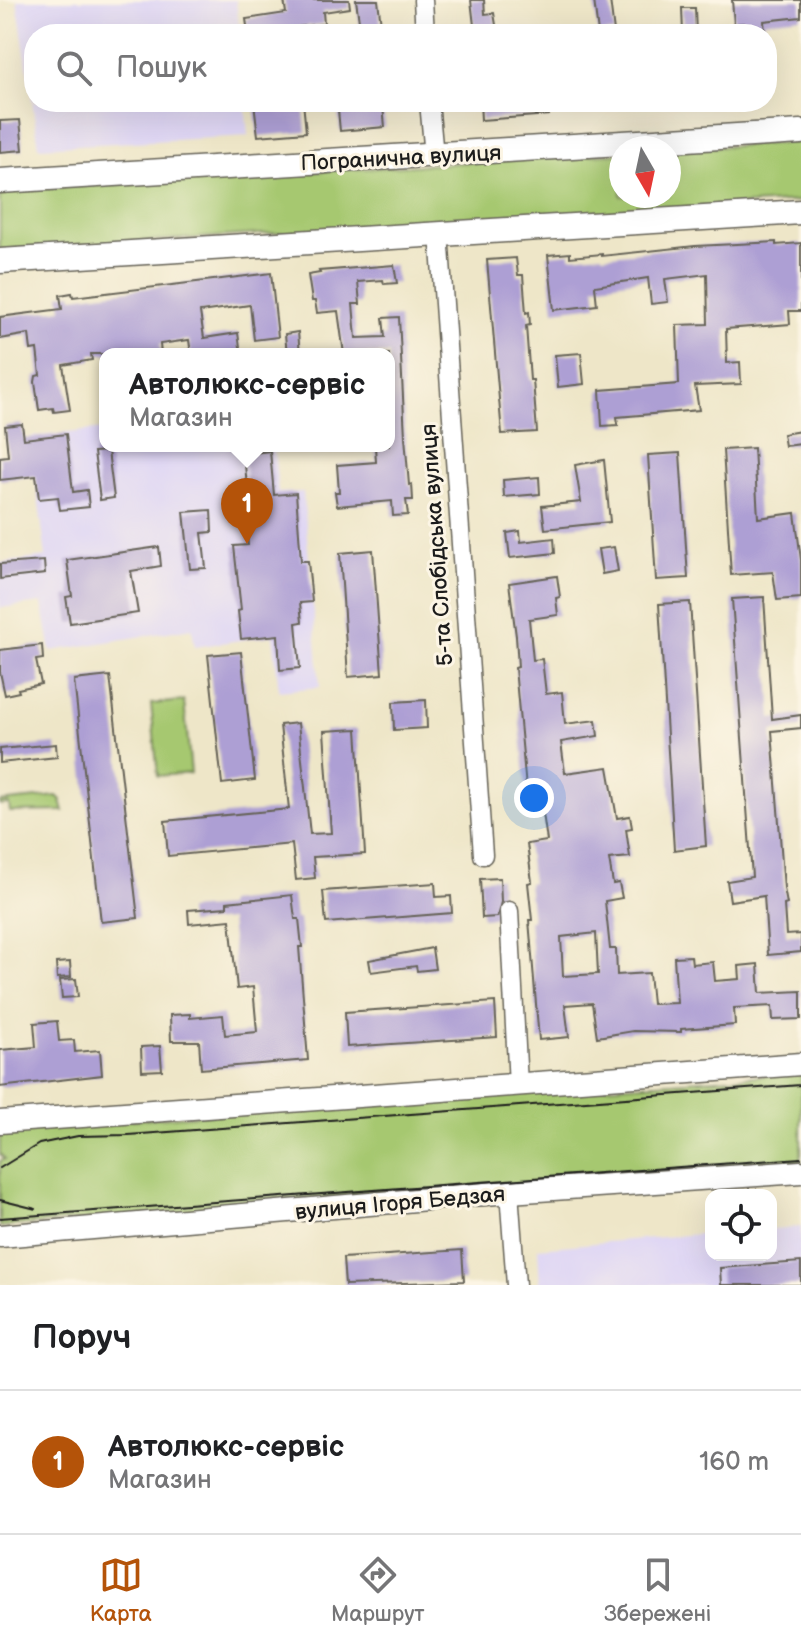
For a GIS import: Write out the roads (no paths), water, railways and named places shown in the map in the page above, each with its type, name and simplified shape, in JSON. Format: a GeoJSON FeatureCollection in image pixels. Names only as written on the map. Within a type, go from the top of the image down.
{"type":"FeatureCollection","features":[{"type":"Feature","properties":{"kind":"main road","name":"Погранична вулиця"},"geometry":{"type":"LineString","coordinates":[[0,181],[801,132]]}},
{"type":"Feature","properties":{"kind":"main road"},"geometry":{"type":"LineString","coordinates":[[0,261],[801,212]]}},
{"type":"Feature","properties":{"kind":"street"},"geometry":{"type":"LineString","coordinates":[[423,0],[424,24]]}},
{"type":"Feature","properties":{"kind":"street"},"geometry":{"type":"LineString","coordinates":[[430,112],[434,156]]}},
{"type":"Feature","properties":{"kind":"street","name":"5-та Слобідська вулиця"},"geometry":{"type":"LineString","coordinates":[[439,233],[483,855]]}},
{"type":"Feature","properties":{"kind":"street"},"geometry":{"type":"LineString","coordinates":[[509,911],[518,1085]]}},
{"type":"Feature","properties":{"kind":"street"},"geometry":{"type":"LineString","coordinates":[[0,1122],[801,1064]]}},
{"type":"Feature","properties":{"kind":"street","name":"вулиця Ігоря Бедзая"},"geometry":{"type":"LineString","coordinates":[[0,1236],[509,1192],[801,1172]]}},
{"type":"Feature","properties":{"kind":"street"},"geometry":{"type":"LineString","coordinates":[[509,1192],[516,1285]]}},
{"type":"Feature","properties":{"kind":"tram line"},"geometry":{"type":"LineString","coordinates":[[0,1168],[39,1144],[78,1136],[128,1135],[801,1085]]}},
{"type":"Feature","properties":{"kind":"tram line"},"geometry":{"type":"LineString","coordinates":[[0,1218],[801,1158]]}},
{"type":"Feature","properties":{"kind":"tram line"},"geometry":{"type":"LineString","coordinates":[[0,1200],[36,1209]]}},
{"type":"Feature","properties":{"kind":"place","name":"Автолюкс-сервіс"},"geometry":{"type":"Point","coordinates":[247,544]}}]}
